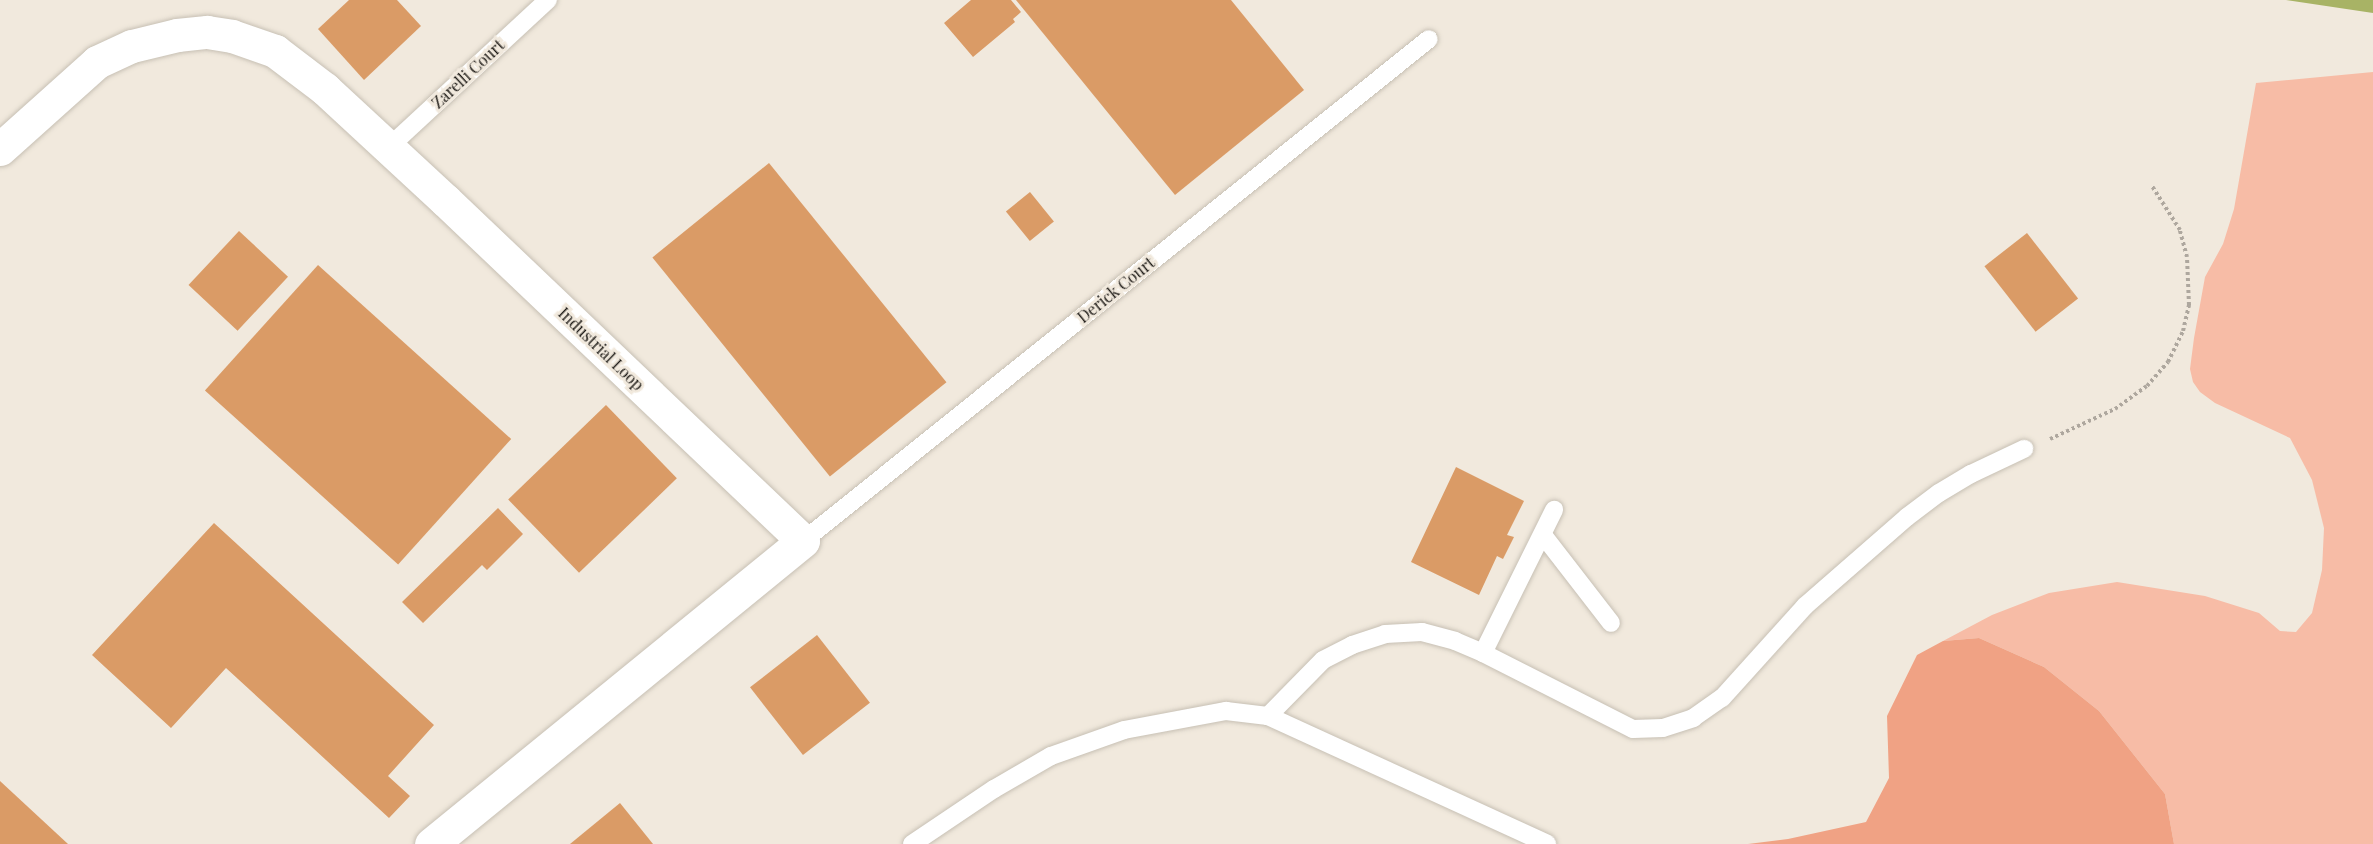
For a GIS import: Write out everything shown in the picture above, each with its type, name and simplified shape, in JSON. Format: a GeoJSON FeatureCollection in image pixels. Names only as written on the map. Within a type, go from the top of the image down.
{"type":"FeatureCollection","features":[{"type":"Feature","properties":{"kind":"street","name":"Industrial Loop"},"geometry":{"type":"LineString","coordinates":[[0,149],[97,62],[143,43],[177,35],[207,33],[232,36],[275,51],[325,88],[803,541]]}},
{"type":"Feature","properties":{"kind":"street"},"geometry":{"type":"LineString","coordinates":[[431,844],[803,541]]}},
{"type":"Feature","properties":{"kind":"lane","name":"Zarelli Court"},"geometry":{"type":"LineString","coordinates":[[388,148],[548,0]]}},
{"type":"Feature","properties":{"kind":"lane","name":"Derick Court"},"geometry":{"type":"LineString","coordinates":[[803,541],[1429,39]]}},
{"type":"Feature","properties":{"kind":"lane"},"geometry":{"type":"LineString","coordinates":[[1268,716],[1323,660],[1352,645],[1386,634],[1422,632],[1455,641],[1483,653],[1633,729],[1663,728],[1693,718],[1722,698],[1805,606],[1907,517],[1939,493],[1971,474],[2024,449]]}},
{"type":"Feature","properties":{"kind":"lane"},"geometry":{"type":"LineString","coordinates":[[1483,653],[1554,510]]}},
{"type":"Feature","properties":{"kind":"lane"},"geometry":{"type":"LineString","coordinates":[[1543,535],[1611,623]]}},
{"type":"Feature","properties":{"kind":"lane"},"geometry":{"type":"LineString","coordinates":[[912,844],[994,789],[1051,756],[1124,730],[1226,711],[1268,716],[1547,844]]}},
{"type":"Feature","properties":{"kind":"path"},"geometry":{"type":"LineString","coordinates":[[2024,449],[2115,409],[2147,386],[2168,362],[2183,331],[2190,297],[2187,257],[2180,230],[2152,186]]}},
{"type":"Feature","properties":{"kind":"shaded area"},"geometry":{"type":"Polygon","coordinates":[[[2286,0],[2373,0],[2373,13],[2286,0]]]}},
{"type":"Feature","properties":{"kind":"shaded area"},"geometry":{"type":"Polygon","coordinates":[[[2373,72],[2373,844],[2174,844],[2165,794],[2099,711],[2044,667],[1979,638],[1943,641],[1992,615],[2049,593],[2117,582],[2205,596],[2259,613],[2280,631],[2296,632],[2312,613],[2322,570],[2324,528],[2312,480],[2290,438],[2215,403],[2200,392],[2193,382],[2190,369],[2205,277],[2223,244],[2234,209],[2256,83],[2373,72]]]}},
{"type":"Feature","properties":{"kind":"shaded area"},"geometry":{"type":"Polygon","coordinates":[[[1979,638],[2044,667],[2099,711],[2165,794],[2174,844],[1748,844],[1788,839],[1866,822],[1889,778],[1887,716],[1917,655],[1943,641],[1979,638]]]}},
{"type":"Feature","properties":{"kind":"building"},"geometry":{"type":"Polygon","coordinates":[[[349,0],[397,0],[421,26],[364,80],[318,29],[349,0]]]}},
{"type":"Feature","properties":{"kind":"building"},"geometry":{"type":"Polygon","coordinates":[[[971,0],[1011,0],[1021,12],[1013,19],[1015,22],[973,57],[944,23],[971,0]]]}},
{"type":"Feature","properties":{"kind":"building"},"geometry":{"type":"Polygon","coordinates":[[[1016,0],[1231,0],[1304,90],[1175,195],[1016,0]]]}},
{"type":"Feature","properties":{"kind":"building"},"geometry":{"type":"Polygon","coordinates":[[[769,163],[946,382],[830,477],[652,257],[769,163]]]}},
{"type":"Feature","properties":{"kind":"building"},"geometry":{"type":"Polygon","coordinates":[[[1030,192],[1054,222],[1030,241],[1006,212],[1030,192]]]}},
{"type":"Feature","properties":{"kind":"building"},"geometry":{"type":"Polygon","coordinates":[[[239,231],[288,277],[238,331],[189,285],[239,231]]]}},
{"type":"Feature","properties":{"kind":"building"},"geometry":{"type":"Polygon","coordinates":[[[2027,233],[2078,298],[2036,332],[1984,266],[2027,233]]]}},
{"type":"Feature","properties":{"kind":"building"},"geometry":{"type":"Polygon","coordinates":[[[318,265],[511,439],[398,565],[205,391],[318,265]]]}},
{"type":"Feature","properties":{"kind":"building"},"geometry":{"type":"Polygon","coordinates":[[[606,405],[677,478],[579,573],[508,499],[606,405]]]}},
{"type":"Feature","properties":{"kind":"building"},"geometry":{"type":"Polygon","coordinates":[[[1456,467],[1524,501],[1507,535],[1514,537],[1503,559],[1497,556],[1479,595],[1411,562],[1456,467]]]}},
{"type":"Feature","properties":{"kind":"building"},"geometry":{"type":"Polygon","coordinates":[[[498,508],[523,534],[487,570],[482,565],[423,623],[402,602],[498,508]]]}},
{"type":"Feature","properties":{"kind":"building"},"geometry":{"type":"Polygon","coordinates":[[[214,523],[434,725],[388,776],[410,796],[389,818],[226,668],[171,728],[92,655],[214,523]]]}},
{"type":"Feature","properties":{"kind":"building"},"geometry":{"type":"Polygon","coordinates":[[[817,635],[870,703],[803,755],[750,687],[817,635]]]}},
{"type":"Feature","properties":{"kind":"building"},"geometry":{"type":"Polygon","coordinates":[[[0,781],[68,844],[0,844],[0,781]]]}},
{"type":"Feature","properties":{"kind":"building"},"geometry":{"type":"Polygon","coordinates":[[[620,803],[653,844],[570,844],[620,803]]]}}]}
